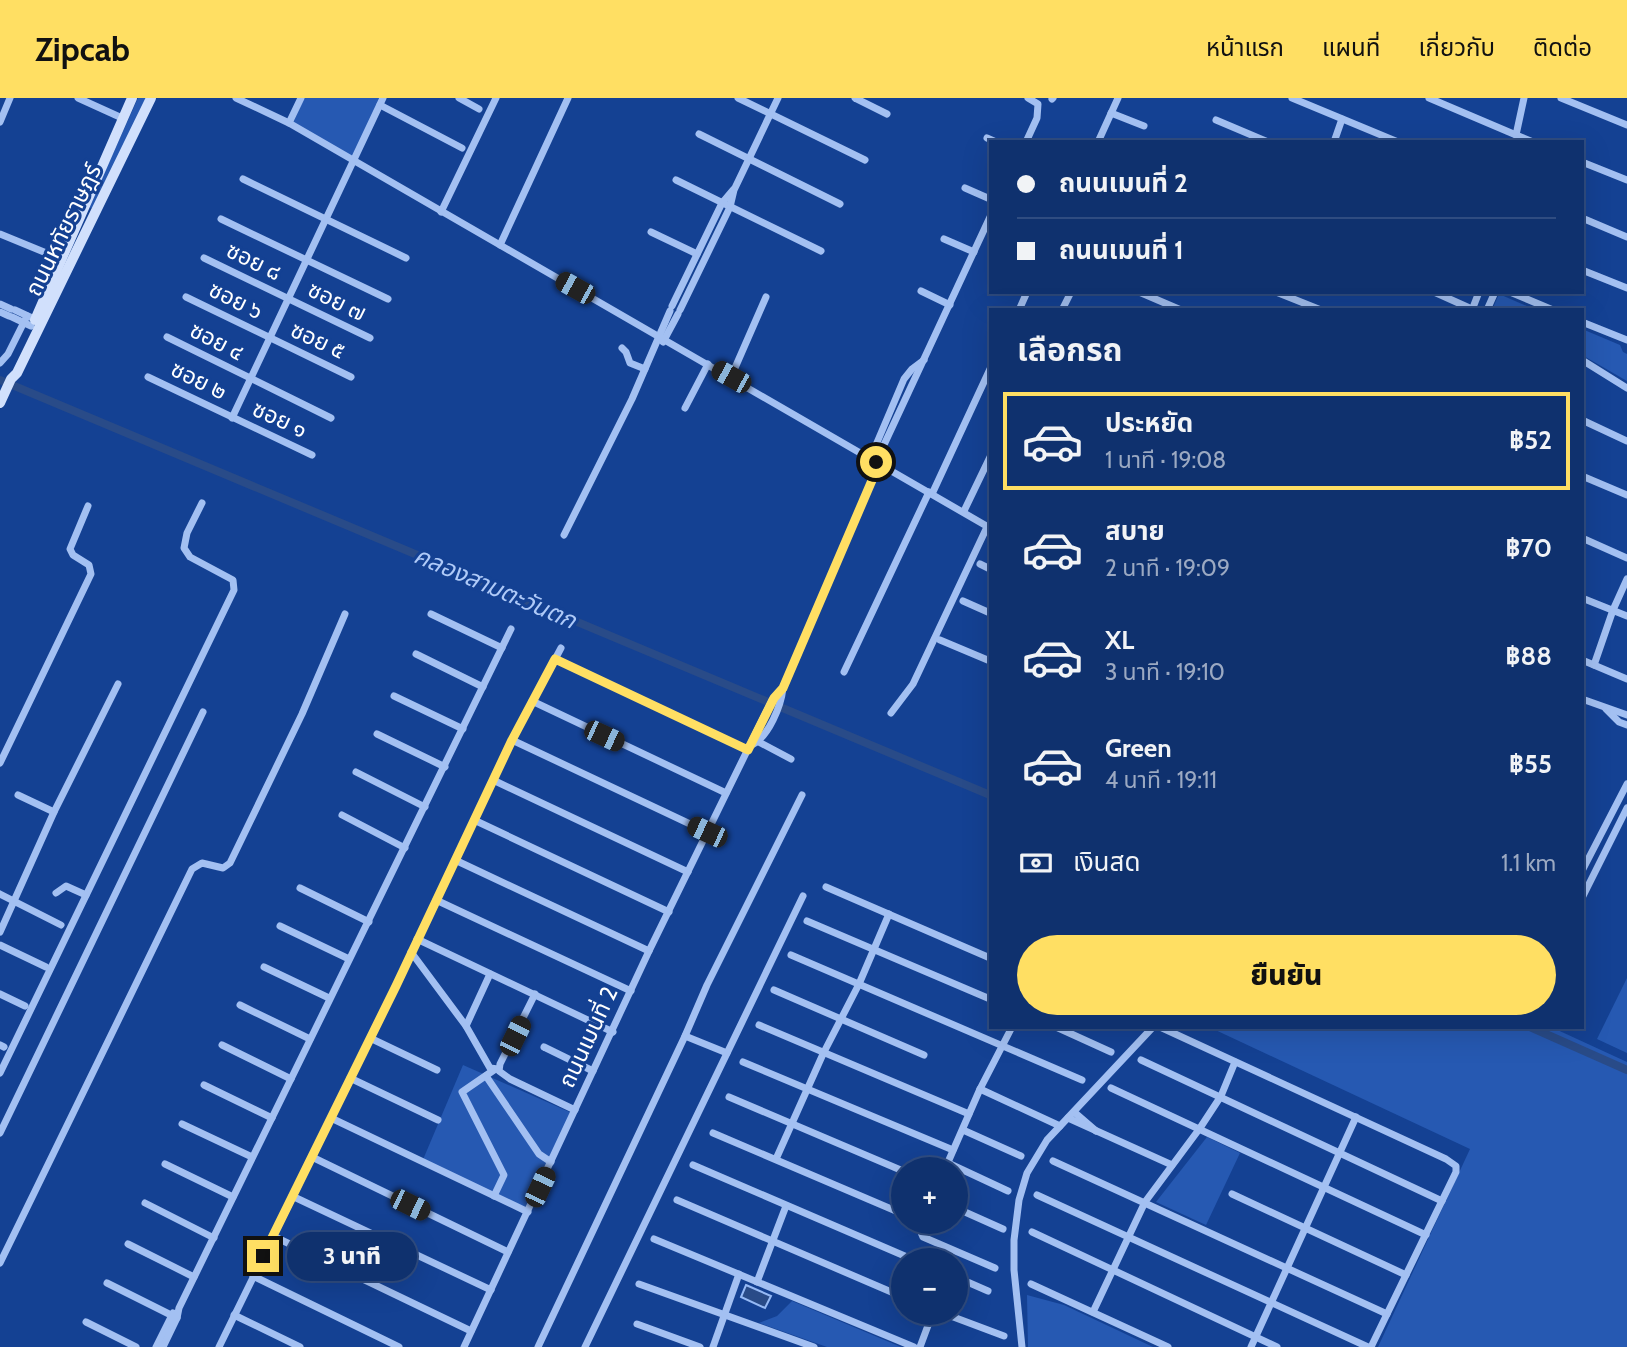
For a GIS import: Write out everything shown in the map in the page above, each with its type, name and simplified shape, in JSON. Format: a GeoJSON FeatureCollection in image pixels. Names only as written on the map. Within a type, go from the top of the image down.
{"type":"FeatureCollection","features":[{"type":"Feature","properties":{"kind":"main road","name":"ถนนหทัยราษฎร์"},"geometry":{"type":"LineString","coordinates":[[24,351],[29,321],[61,259],[132,98]]}},
{"type":"Feature","properties":{"kind":"main road","name":"ถนนหทัยราษฎร์"},"geometry":{"type":"LineString","coordinates":[[0,402],[11,379],[12,370],[24,351],[150,98]]}},
{"type":"Feature","properties":{"kind":"street"},"geometry":{"type":"LineString","coordinates":[[0,122],[10,98]]}},
{"type":"Feature","properties":{"kind":"street"},"geometry":{"type":"LineString","coordinates":[[78,98],[122,118]]}},
{"type":"Feature","properties":{"kind":"street"},"geometry":{"type":"LineString","coordinates":[[236,98],[289,123],[989,527],[913,684],[891,712]]}},
{"type":"Feature","properties":{"kind":"street"},"geometry":{"type":"LineString","coordinates":[[289,123],[301,98]]}},
{"type":"Feature","properties":{"kind":"street"},"geometry":{"type":"LineString","coordinates":[[459,98],[479,109]]}},
{"type":"Feature","properties":{"kind":"street"},"geometry":{"type":"LineString","coordinates":[[441,212],[496,98]]}},
{"type":"Feature","properties":{"kind":"street"},"geometry":{"type":"LineString","coordinates":[[500,245],[568,98]]}},
{"type":"Feature","properties":{"kind":"street"},"geometry":{"type":"LineString","coordinates":[[738,98],[865,160]]}},
{"type":"Feature","properties":{"kind":"street"},"geometry":{"type":"LineString","coordinates":[[565,535],[653,352],[730,207],[734,190],[778,98]]}},
{"type":"Feature","properties":{"kind":"street"},"geometry":{"type":"LineString","coordinates":[[855,98],[887,114]]}},
{"type":"Feature","properties":{"kind":"street"},"geometry":{"type":"LineString","coordinates":[[1027,140],[1039,112],[1038,104],[1028,98]]}},
{"type":"Feature","properties":{"kind":"street"},"geometry":{"type":"LineString","coordinates":[[1099,140],[1118,98]]}},
{"type":"Feature","properties":{"kind":"street"},"geometry":{"type":"LineString","coordinates":[[1292,98],[1393,140]]}},
{"type":"Feature","properties":{"kind":"street"},"geometry":{"type":"LineString","coordinates":[[1429,98],[1529,140]]}},
{"type":"Feature","properties":{"kind":"street"},"geometry":{"type":"LineString","coordinates":[[1516,135],[1524,98]]}},
{"type":"Feature","properties":{"kind":"street"},"geometry":{"type":"LineString","coordinates":[[1561,98],[1627,125]]}},
{"type":"Feature","properties":{"kind":"street"},"geometry":{"type":"LineString","coordinates":[[232,418],[381,101],[462,148]]}},
{"type":"Feature","properties":{"kind":"street"},"geometry":{"type":"LineString","coordinates":[[1111,113],[1144,126]]}},
{"type":"Feature","properties":{"kind":"street"},"geometry":{"type":"LineString","coordinates":[[1335,140],[1342,118]]}},
{"type":"Feature","properties":{"kind":"street"},"geometry":{"type":"LineString","coordinates":[[1216,120],[1263,140]]}},
{"type":"Feature","properties":{"kind":"street"},"geometry":{"type":"LineString","coordinates":[[699,134],[840,204]]}},
{"type":"Feature","properties":{"kind":"street"},"geometry":{"type":"LineString","coordinates":[[987,138],[992,140]]}},
{"type":"Feature","properties":{"kind":"street"},"geometry":{"type":"LineString","coordinates":[[1584,163],[1627,180]]}},
{"type":"Feature","properties":{"kind":"street"},"geometry":{"type":"LineString","coordinates":[[243,179],[406,258]]}},
{"type":"Feature","properties":{"kind":"street"},"geometry":{"type":"LineString","coordinates":[[676,180],[821,251]]}},
{"type":"Feature","properties":{"kind":"street"},"geometry":{"type":"LineString","coordinates":[[965,188],[989,199]]}},
{"type":"Feature","properties":{"kind":"street"},"geometry":{"type":"LineString","coordinates":[[675,310],[697,254],[722,203],[734,190]]}},
{"type":"Feature","properties":{"kind":"street","name":"ถนนเมนที่ 2"},"geometry":{"type":"LineString","coordinates":[[464,1347],[649,951],[726,793],[783,688],[875,462],[904,379],[925,360],[989,218]]}},
{"type":"Feature","properties":{"kind":"street"},"geometry":{"type":"LineString","coordinates":[[221,219],[388,299]]}},
{"type":"Feature","properties":{"kind":"street"},"geometry":{"type":"LineString","coordinates":[[1584,219],[1627,237]]}},
{"type":"Feature","properties":{"kind":"street"},"geometry":{"type":"LineString","coordinates":[[651,232],[697,254]]}},
{"type":"Feature","properties":{"kind":"street"},"geometry":{"type":"LineString","coordinates":[[0,234],[61,259]]}},
{"type":"Feature","properties":{"kind":"street"},"geometry":{"type":"LineString","coordinates":[[944,239],[974,253]]}},
{"type":"Feature","properties":{"kind":"street","name":"ซอย ๘"},"geometry":{"type":"LineString","coordinates":[[204,258],[288,298]]}},
{"type":"Feature","properties":{"kind":"street"},"geometry":{"type":"LineString","coordinates":[[1584,271],[1627,289]]}},
{"type":"Feature","properties":{"kind":"street"},"geometry":{"type":"LineString","coordinates":[[921,291],[950,305]]}},
{"type":"Feature","properties":{"kind":"street"},"geometry":{"type":"LineString","coordinates":[[1144,294],[1177,308]]}},
{"type":"Feature","properties":{"kind":"street"},"geometry":{"type":"LineString","coordinates":[[1281,294],[1316,308]]}},
{"type":"Feature","properties":{"kind":"street"},"geometry":{"type":"LineString","coordinates":[[1439,294],[1471,308]]}},
{"type":"Feature","properties":{"kind":"street"},"geometry":{"type":"LineString","coordinates":[[1515,294],[1548,308]]}},
{"type":"Feature","properties":{"kind":"street","name":"ซอย ๖"},"geometry":{"type":"LineString","coordinates":[[186,297],[268,337]]}},
{"type":"Feature","properties":{"kind":"street"},"geometry":{"type":"LineString","coordinates":[[731,377],[766,297]]}},
{"type":"Feature","properties":{"kind":"street","name":"ซอย ๗"},"geometry":{"type":"LineString","coordinates":[[288,298],[370,338]]}},
{"type":"Feature","properties":{"kind":"street"},"geometry":{"type":"LineString","coordinates":[[0,304],[29,321],[0,363]]}},
{"type":"Feature","properties":{"kind":"street"},"geometry":{"type":"LineString","coordinates":[[0,312],[12,313]]}},
{"type":"Feature","properties":{"kind":"street"},"geometry":{"type":"LineString","coordinates":[[1584,323],[1627,340]]}},
{"type":"Feature","properties":{"kind":"street","name":"ซอย ๔"},"geometry":{"type":"LineString","coordinates":[[167,337],[331,418]]}},
{"type":"Feature","properties":{"kind":"street","name":"ซอย ๕"},"geometry":{"type":"LineString","coordinates":[[268,337],[351,377]]}},
{"type":"Feature","properties":{"kind":"street"},"geometry":{"type":"LineString","coordinates":[[622,348],[631,363],[645,369]]}},
{"type":"Feature","properties":{"kind":"street"},"geometry":{"type":"LineString","coordinates":[[1584,361],[1627,388]]}},
{"type":"Feature","properties":{"kind":"street"},"geometry":{"type":"LineString","coordinates":[[685,408],[708,364]]}},
{"type":"Feature","properties":{"kind":"street"},"geometry":{"type":"LineString","coordinates":[[844,672],[989,371]]}},
{"type":"Feature","properties":{"kind":"street","name":"ซอย ๒"},"geometry":{"type":"LineString","coordinates":[[148,377],[232,418]]}},
{"type":"Feature","properties":{"kind":"street","name":"ซอย ๑"},"geometry":{"type":"LineString","coordinates":[[232,418],[312,455]]}},
{"type":"Feature","properties":{"kind":"street"},"geometry":{"type":"LineString","coordinates":[[1584,421],[1627,441]]}},
{"type":"Feature","properties":{"kind":"street"},"geometry":{"type":"LineString","coordinates":[[964,511],[989,459]]}},
{"type":"Feature","properties":{"kind":"street"},"geometry":{"type":"LineString","coordinates":[[1584,477],[1627,495]]}},
{"type":"Feature","properties":{"kind":"street"},"geometry":{"type":"LineString","coordinates":[[0,1073],[234,590],[233,580],[190,556],[184,548],[187,533],[202,503]]}},
{"type":"Feature","properties":{"kind":"street"},"geometry":{"type":"LineString","coordinates":[[0,763],[90,574],[89,565],[73,555],[70,549],[88,506]]}},
{"type":"Feature","properties":{"kind":"street"},"geometry":{"type":"LineString","coordinates":[[1584,539],[1627,558]]}},
{"type":"Feature","properties":{"kind":"street"},"geometry":{"type":"LineString","coordinates":[[979,564],[989,569]]}},
{"type":"Feature","properties":{"kind":"street"},"geometry":{"type":"LineString","coordinates":[[1594,665],[1613,610],[1624,594],[1627,579]]}},
{"type":"Feature","properties":{"kind":"street"},"geometry":{"type":"LineString","coordinates":[[1584,599],[1627,616]]}},
{"type":"Feature","properties":{"kind":"street"},"geometry":{"type":"LineString","coordinates":[[963,601],[989,613]]}},
{"type":"Feature","properties":{"kind":"street"},"geometry":{"type":"LineString","coordinates":[[0,1262],[191,869],[202,863],[223,868],[230,863],[302,713],[345,614]]}},
{"type":"Feature","properties":{"kind":"street"},"geometry":{"type":"LineString","coordinates":[[432,614],[502,648]]}},
{"type":"Feature","properties":{"kind":"street"},"geometry":{"type":"LineString","coordinates":[[156,1347],[175,1316],[214,1238],[511,629]]}},
{"type":"Feature","properties":{"kind":"street"},"geometry":{"type":"LineString","coordinates":[[940,640],[989,661]]}},
{"type":"Feature","properties":{"kind":"street"},"geometry":{"type":"LineString","coordinates":[[219,1347],[512,740],[561,648]]}},
{"type":"Feature","properties":{"kind":"street"},"geometry":{"type":"LineString","coordinates":[[416,654],[483,687]]}},
{"type":"Feature","properties":{"kind":"street"},"geometry":{"type":"LineString","coordinates":[[555,659],[791,759]]}},
{"type":"Feature","properties":{"kind":"street"},"geometry":{"type":"LineString","coordinates":[[1584,661],[1627,679]]}},
{"type":"Feature","properties":{"kind":"street"},"geometry":{"type":"LineString","coordinates":[[0,932],[54,812],[118,684]]}},
{"type":"Feature","properties":{"kind":"street"},"geometry":{"type":"LineString","coordinates":[[394,696],[463,729]]}},
{"type":"Feature","properties":{"kind":"street"},"geometry":{"type":"LineString","coordinates":[[1584,700],[1627,715]]}},
{"type":"Feature","properties":{"kind":"street"},"geometry":{"type":"LineString","coordinates":[[532,701],[726,793]]}},
{"type":"Feature","properties":{"kind":"street"},"geometry":{"type":"LineString","coordinates":[[1605,708],[1619,722],[1627,725]]}},
{"type":"Feature","properties":{"kind":"street"},"geometry":{"type":"LineString","coordinates":[[0,1133],[203,712]]}},
{"type":"Feature","properties":{"kind":"street"},"geometry":{"type":"LineString","coordinates":[[377,734],[444,767]]}},
{"type":"Feature","properties":{"kind":"street"},"geometry":{"type":"LineString","coordinates":[[512,740],[707,832]]}},
{"type":"Feature","properties":{"kind":"street"},"geometry":{"type":"LineString","coordinates":[[356,772],[425,807]]}},
{"type":"Feature","properties":{"kind":"street"},"geometry":{"type":"LineString","coordinates":[[493,780],[688,872]]}},
{"type":"Feature","properties":{"kind":"street"},"geometry":{"type":"LineString","coordinates":[[1584,867],[1627,784]]}},
{"type":"Feature","properties":{"kind":"street"},"geometry":{"type":"LineString","coordinates":[[18,795],[54,812]]}},
{"type":"Feature","properties":{"kind":"street"},"geometry":{"type":"LineString","coordinates":[[538,1347],[707,985],[802,795]]}},
{"type":"Feature","properties":{"kind":"street"},"geometry":{"type":"LineString","coordinates":[[1584,894],[1627,808]]}},
{"type":"Feature","properties":{"kind":"street"},"geometry":{"type":"LineString","coordinates":[[342,815],[405,848]]}},
{"type":"Feature","properties":{"kind":"street"},"geometry":{"type":"LineString","coordinates":[[474,820],[669,912]]}},
{"type":"Feature","properties":{"kind":"street"},"geometry":{"type":"LineString","coordinates":[[455,860],[649,951]]}},
{"type":"Feature","properties":{"kind":"street"},"geometry":{"type":"LineString","coordinates":[[56,894],[66,886],[86,895]]}},
{"type":"Feature","properties":{"kind":"street"},"geometry":{"type":"LineString","coordinates":[[826,887],[989,958]]}},
{"type":"Feature","properties":{"kind":"street"},"geometry":{"type":"LineString","coordinates":[[300,888],[369,922]]}},
{"type":"Feature","properties":{"kind":"street"},"geometry":{"type":"LineString","coordinates":[[0,894],[61,925]]}},
{"type":"Feature","properties":{"kind":"street"},"geometry":{"type":"LineString","coordinates":[[585,1347],[803,896]]}},
{"type":"Feature","properties":{"kind":"street"},"geometry":{"type":"LineString","coordinates":[[436,900],[631,991]]}},
{"type":"Feature","properties":{"kind":"street"},"geometry":{"type":"LineString","coordinates":[[776,1158],[823,1054],[859,984],[889,914]]}},
{"type":"Feature","properties":{"kind":"street"},"geometry":{"type":"LineString","coordinates":[[807,921],[989,999]]}},
{"type":"Feature","properties":{"kind":"street"},"geometry":{"type":"LineString","coordinates":[[280,926],[349,959]]}},
{"type":"Feature","properties":{"kind":"street"},"geometry":{"type":"LineString","coordinates":[[418,939],[612,1032]]}},
{"type":"Feature","properties":{"kind":"street"},"geometry":{"type":"LineString","coordinates":[[0,945],[46,967]]}},
{"type":"Feature","properties":{"kind":"street"},"geometry":{"type":"LineString","coordinates":[[411,952],[466,1026],[490,1068],[497,1069],[501,1074],[575,1110]]}},
{"type":"Feature","properties":{"kind":"street"},"geometry":{"type":"LineString","coordinates":[[791,955],[1083,1080]]}},
{"type":"Feature","properties":{"kind":"street"},"geometry":{"type":"LineString","coordinates":[[264,967],[330,998]]}},
{"type":"Feature","properties":{"kind":"street"},"geometry":{"type":"LineString","coordinates":[[466,1026],[490,974]]}},
{"type":"Feature","properties":{"kind":"street"},"geometry":{"type":"LineString","coordinates":[[774,990],[924,1055]]}},
{"type":"Feature","properties":{"kind":"street"},"geometry":{"type":"LineString","coordinates":[[0,994],[25,1006]]}},
{"type":"Feature","properties":{"kind":"street"},"geometry":{"type":"LineString","coordinates":[[494,1196],[504,1175],[462,1092],[497,1069],[535,994]]}},
{"type":"Feature","properties":{"kind":"street"},"geometry":{"type":"LineString","coordinates":[[240,1005],[310,1038]]}},
{"type":"Feature","properties":{"kind":"street"},"geometry":{"type":"LineString","coordinates":[[759,1025],[968,1114]]}},
{"type":"Feature","properties":{"kind":"street"},"geometry":{"type":"LineString","coordinates":[[950,1157],[968,1114],[1011,1029]]}},
{"type":"Feature","properties":{"kind":"street"},"geometry":{"type":"LineString","coordinates":[[1060,1029],[1111,1052]]}},
{"type":"Feature","properties":{"kind":"street"},"geometry":{"type":"LineString","coordinates":[[1022,1347],[1014,1270],[1015,1222],[1027,1173],[1047,1140],[1151,1029]]}},
{"type":"Feature","properties":{"kind":"street"},"geometry":{"type":"LineString","coordinates":[[1037,1195],[1370,1347],[1456,1172],[1456,1166],[1453,1162],[1164,1029]]}},
{"type":"Feature","properties":{"kind":"street"},"geometry":{"type":"LineString","coordinates":[[685,1036],[727,1053]]}},
{"type":"Feature","properties":{"kind":"street"},"geometry":{"type":"LineString","coordinates":[[370,1038],[437,1070]]}},
{"type":"Feature","properties":{"kind":"street"},"geometry":{"type":"LineString","coordinates":[[222,1045],[291,1079]]}},
{"type":"Feature","properties":{"kind":"street"},"geometry":{"type":"LineString","coordinates":[[544,1047],[593,1071]]}},
{"type":"Feature","properties":{"kind":"street"},"geometry":{"type":"LineString","coordinates":[[1141,1060],[1442,1201]]}},
{"type":"Feature","properties":{"kind":"street"},"geometry":{"type":"LineString","coordinates":[[743,1062],[953,1150]]}},
{"type":"Feature","properties":{"kind":"street"},"geometry":{"type":"LineString","coordinates":[[1093,1312],[1145,1202],[1221,1096],[1235,1062]]}},
{"type":"Feature","properties":{"kind":"street"},"geometry":{"type":"LineString","coordinates":[[486,1076],[539,1154],[551,1162]]}},
{"type":"Feature","properties":{"kind":"street"},"geometry":{"type":"LineString","coordinates":[[350,1078],[438,1120]]}},
{"type":"Feature","properties":{"kind":"street"},"geometry":{"type":"LineString","coordinates":[[204,1085],[272,1118]]}},
{"type":"Feature","properties":{"kind":"street"},"geometry":{"type":"LineString","coordinates":[[1111,1088],[1426,1235]]}},
{"type":"Feature","properties":{"kind":"street"},"geometry":{"type":"LineString","coordinates":[[980,1090],[1060,1126]]}},
{"type":"Feature","properties":{"kind":"street"},"geometry":{"type":"LineString","coordinates":[[729,1097],[891,1166]]}},
{"type":"Feature","properties":{"kind":"street"},"geometry":{"type":"LineString","coordinates":[[1071,1115],[1096,1131],[1172,1165]]}},
{"type":"Feature","properties":{"kind":"street"},"geometry":{"type":"LineString","coordinates":[[1251,1347],[1356,1117]]}},
{"type":"Feature","properties":{"kind":"street"},"geometry":{"type":"LineString","coordinates":[[331,1118],[528,1212]]}},
{"type":"Feature","properties":{"kind":"street"},"geometry":{"type":"LineString","coordinates":[[182,1124],[253,1157]]}},
{"type":"Feature","properties":{"kind":"street"},"geometry":{"type":"LineString","coordinates":[[962,1130],[1021,1156]]}},
{"type":"Feature","properties":{"kind":"street"},"geometry":{"type":"LineString","coordinates":[[713,1133],[891,1209]]}},
{"type":"Feature","properties":{"kind":"street"},"geometry":{"type":"LineString","coordinates":[[312,1157],[509,1252]]}},
{"type":"Feature","properties":{"kind":"street"},"geometry":{"type":"LineString","coordinates":[[1053,1161],[1387,1314]]}},
{"type":"Feature","properties":{"kind":"street"},"geometry":{"type":"LineString","coordinates":[[165,1164],[233,1197]]}},
{"type":"Feature","properties":{"kind":"street"},"geometry":{"type":"LineString","coordinates":[[693,1165],[891,1250]]}},
{"type":"Feature","properties":{"kind":"street"},"geometry":{"type":"LineString","coordinates":[[968,1175],[1008,1191]]}},
{"type":"Feature","properties":{"kind":"street"},"geometry":{"type":"LineString","coordinates":[[1232,1194],[1406,1275]]}},
{"type":"Feature","properties":{"kind":"street"},"geometry":{"type":"LineString","coordinates":[[292,1196],[491,1290]]}},
{"type":"Feature","properties":{"kind":"street"},"geometry":{"type":"LineString","coordinates":[[677,1200],[891,1292]]}},
{"type":"Feature","properties":{"kind":"street"},"geometry":{"type":"LineString","coordinates":[[145,1203],[214,1238]]}},
{"type":"Feature","properties":{"kind":"street"},"geometry":{"type":"LineString","coordinates":[[757,1282],[786,1206]]}},
{"type":"Feature","properties":{"kind":"street"},"geometry":{"type":"LineString","coordinates":[[968,1213],[1003,1229]]}},
{"type":"Feature","properties":{"kind":"street"},"geometry":{"type":"LineString","coordinates":[[1032,1232],[1277,1347]]}},
{"type":"Feature","properties":{"kind":"street"},"geometry":{"type":"LineString","coordinates":[[922,1234],[923,1237],[995,1268]]}},
{"type":"Feature","properties":{"kind":"street"},"geometry":{"type":"LineString","coordinates":[[273,1236],[471,1331]]}},
{"type":"Feature","properties":{"kind":"street"},"geometry":{"type":"LineString","coordinates":[[654,1239],[914,1347]]}},
{"type":"Feature","properties":{"kind":"street"},"geometry":{"type":"LineString","coordinates":[[128,1244],[194,1277]]}},
{"type":"Feature","properties":{"kind":"street"},"geometry":{"type":"LineString","coordinates":[[713,1347],[739,1274]]}},
{"type":"Feature","properties":{"kind":"street"},"geometry":{"type":"LineString","coordinates":[[253,1276],[399,1347]]}},
{"type":"Feature","properties":{"kind":"street"},"geometry":{"type":"LineString","coordinates":[[968,1282],[988,1291]]}},
{"type":"Feature","properties":{"kind":"street"},"geometry":{"type":"LineString","coordinates":[[107,1283],[175,1316]]}},
{"type":"Feature","properties":{"kind":"street"},"geometry":{"type":"LineString","coordinates":[[639,1284],[814,1347]]}},
{"type":"Feature","properties":{"kind":"street"},"geometry":{"type":"LineString","coordinates":[[1031,1284],[1168,1347]]}},
{"type":"Feature","properties":{"kind":"street"},"geometry":{"type":"LineString","coordinates":[[234,1315],[300,1347]]}},
{"type":"Feature","properties":{"kind":"street"},"geometry":{"type":"LineString","coordinates":[[163,1347],[175,1316]]}},
{"type":"Feature","properties":{"kind":"street"},"geometry":{"type":"LineString","coordinates":[[86,1322],[136,1347]]}},
{"type":"Feature","properties":{"kind":"street"},"geometry":{"type":"LineString","coordinates":[[968,1322],[1004,1336]]}},
{"type":"Feature","properties":{"kind":"street"},"geometry":{"type":"LineString","coordinates":[[637,1324],[700,1347]]}},
{"type":"Feature","properties":{"kind":"street"},"geometry":{"type":"LineString","coordinates":[[920,1347],[928,1325]]}},
{"type":"Feature","properties":{"kind":"shaded area"},"geometry":{"type":"Polygon","coordinates":[[[138,98],[147,98],[91,208],[89,207],[138,98]]]}},
{"type":"Feature","properties":{"kind":"shaded area"},"geometry":{"type":"Polygon","coordinates":[[[304,98],[384,98],[355,159],[292,125],[304,98]]]}},
{"type":"Feature","properties":{"kind":"shaded area"},"geometry":{"type":"Polygon","coordinates":[[[1499,294],[1531,308],[1493,308],[1499,294]]]}},
{"type":"Feature","properties":{"kind":"shaded area"},"geometry":{"type":"Polygon","coordinates":[[[1584,330],[1620,345],[1627,354],[1627,381],[1584,356],[1584,330]]]}},
{"type":"Feature","properties":{"kind":"shaded area"},"geometry":{"type":"Polygon","coordinates":[[[1627,978],[1627,1053],[1597,1039],[1627,978]]]}},
{"type":"Feature","properties":{"kind":"shaded area"},"geometry":{"type":"Polygon","coordinates":[[[1213,1029],[1555,1029],[1627,1062],[1627,1347],[1378,1347],[1470,1149],[1213,1029]]]}},
{"type":"Feature","properties":{"kind":"shaded area"},"geometry":{"type":"Polygon","coordinates":[[[463,1065],[574,1114],[528,1210],[422,1162],[463,1065]]]}},
{"type":"Feature","properties":{"kind":"shaded area"},"geometry":{"type":"Polygon","coordinates":[[[1207,1137],[1240,1153],[1206,1225],[1156,1202],[1207,1137]]]}},
{"type":"Feature","properties":{"kind":"shaded area"},"geometry":{"type":"Polygon","coordinates":[[[746,1285],[771,1296],[765,1308],[741,1297],[746,1285]]]}},
{"type":"Feature","properties":{"kind":"shaded area"},"geometry":{"type":"Polygon","coordinates":[[[1027,1295],[1064,1305],[1153,1347],[1028,1347],[1027,1295]]]}},
{"type":"Feature","properties":{"kind":"shaded area"},"geometry":{"type":"Polygon","coordinates":[[[792,1301],[901,1347],[827,1347],[759,1323],[777,1316],[792,1301]]]}},
{"type":"Feature","properties":{"kind":"waterway","name":"คลองสามตะวันตก"},"geometry":{"type":"LineString","coordinates":[[0,380],[989,795]]}},
{"type":"Feature","properties":{"kind":"waterway","name":"คลองสามตะวันตก"},"geometry":{"type":"LineString","coordinates":[[1535,1029],[1627,1070]]}},
{"type":"Feature","properties":{"kind":"route"},"geometry":{"type":"LineString","coordinates":[[263,1256],[396,986],[512,740],[555,659],[748,750],[774,698],[783,688],[879,464],[876,462]]}}]}
